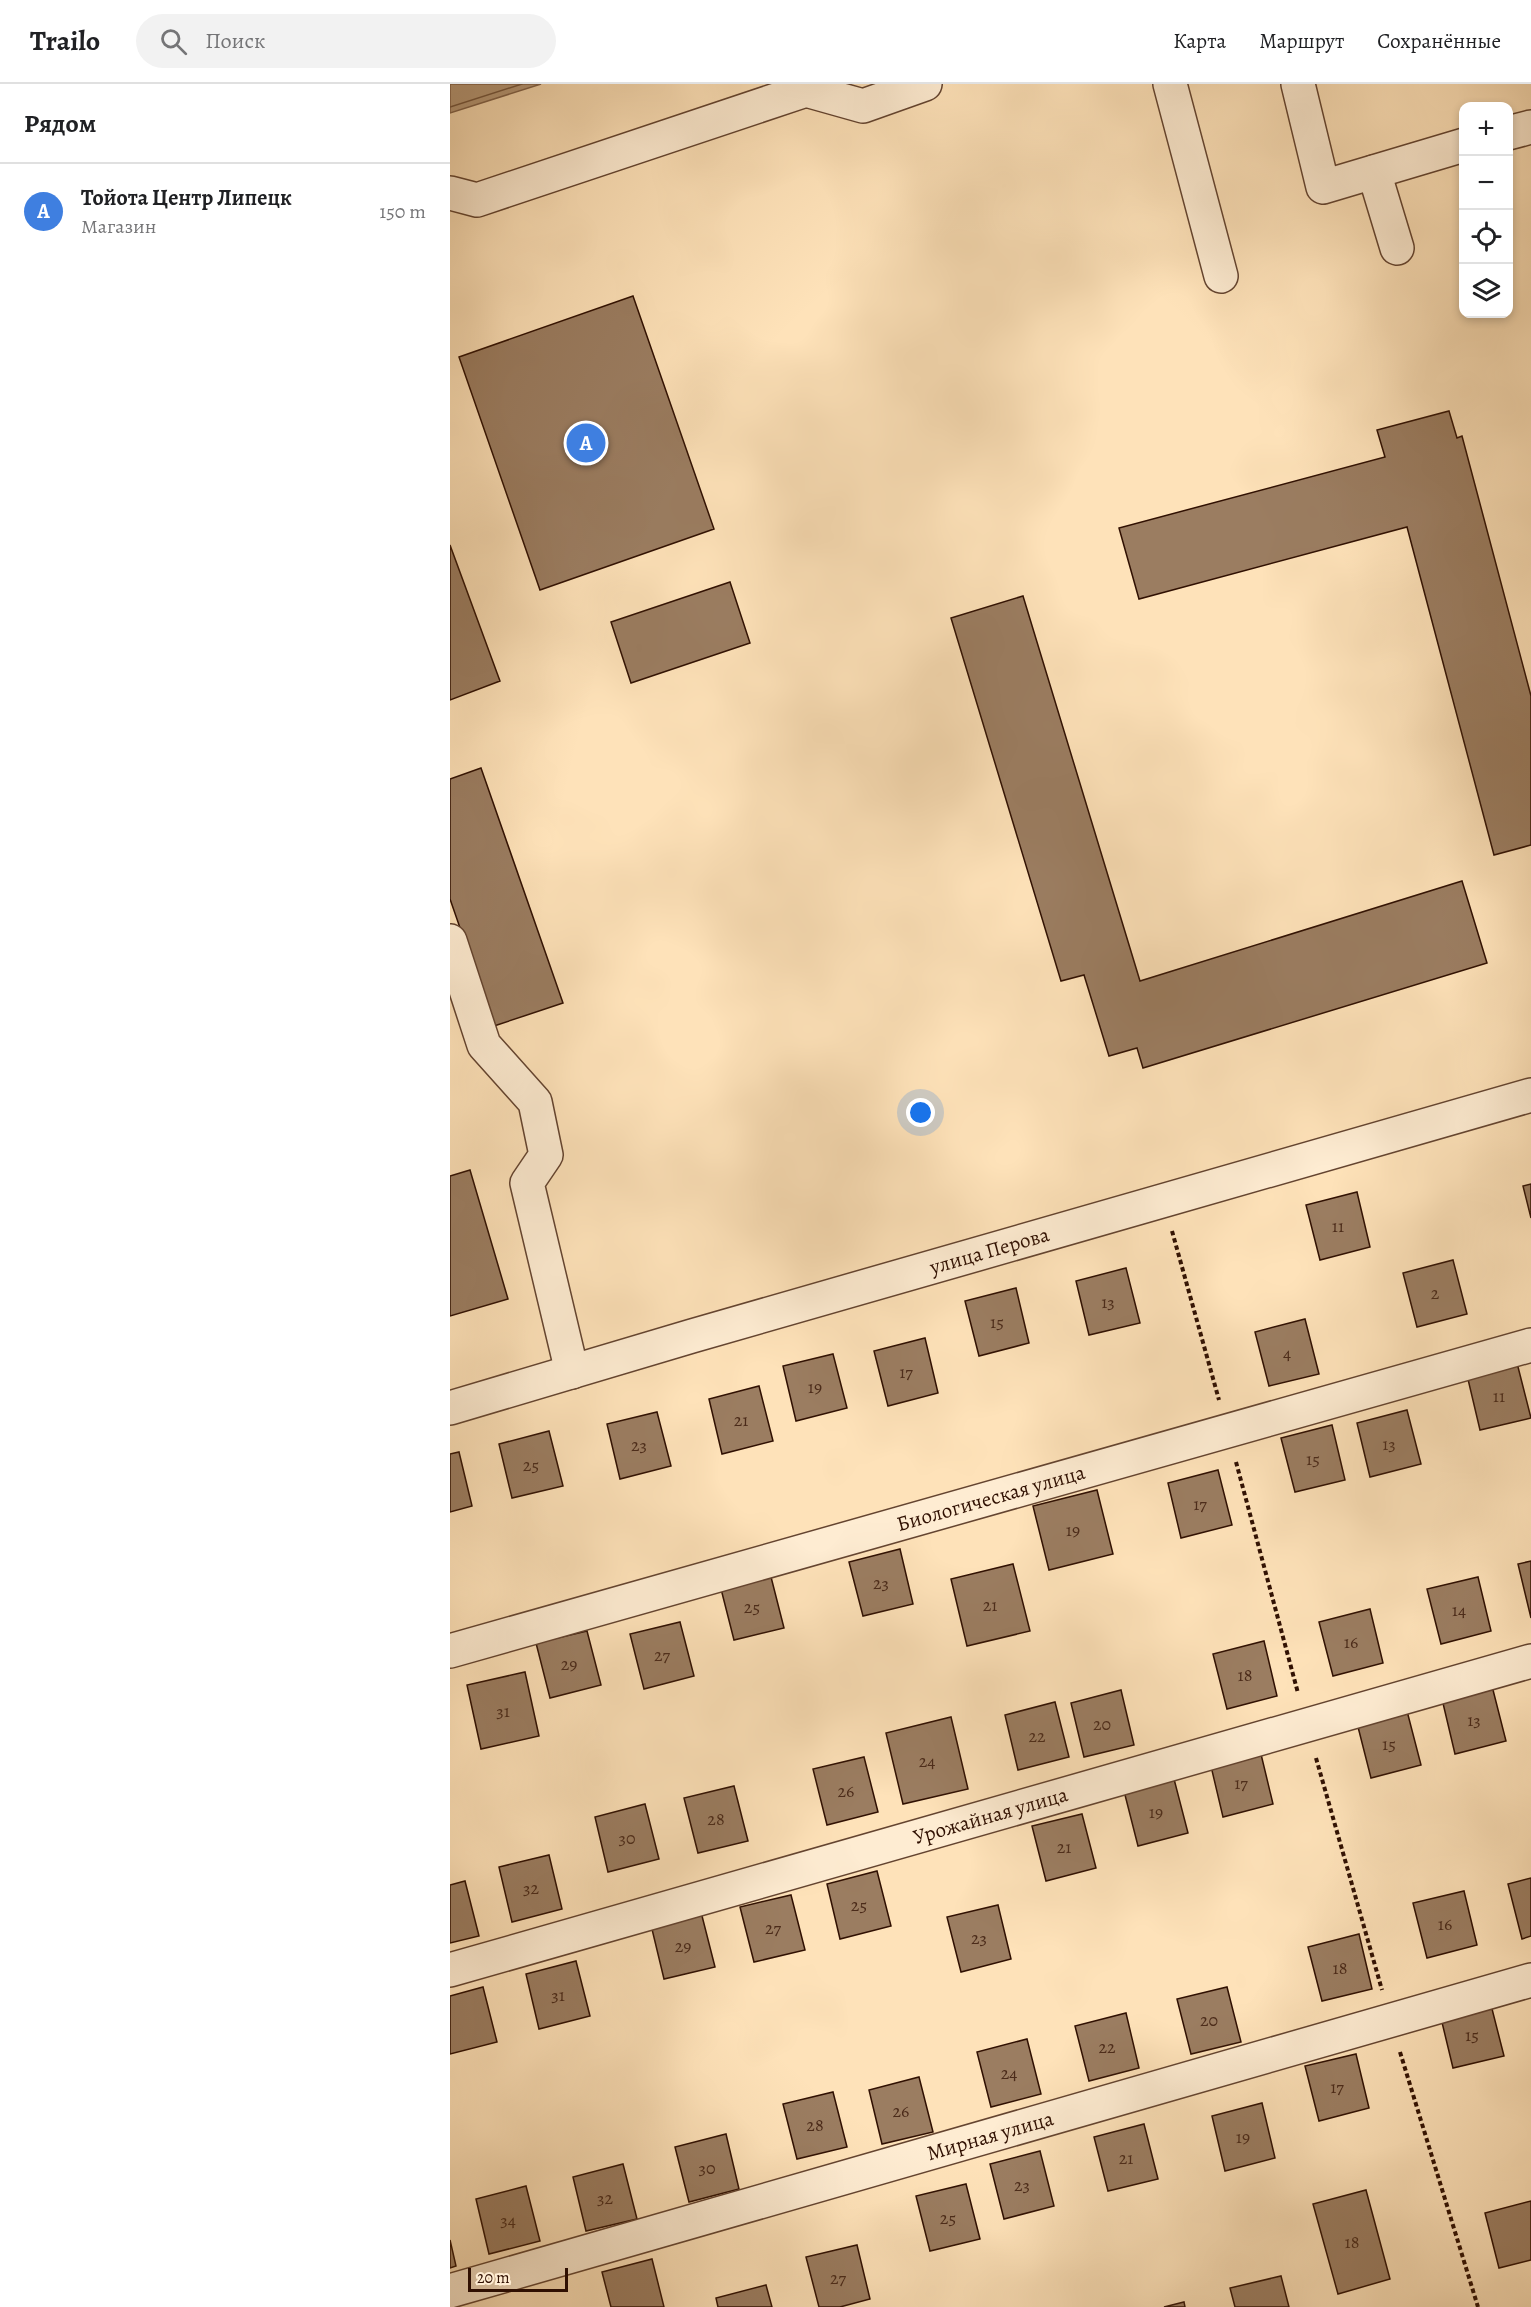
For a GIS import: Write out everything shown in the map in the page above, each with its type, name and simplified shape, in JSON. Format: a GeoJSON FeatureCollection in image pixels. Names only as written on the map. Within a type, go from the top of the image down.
{"type":"FeatureCollection","features":[{"type":"Feature","properties":{"kind":"street"},"geometry":{"type":"LineString","coordinates":[[450,193],[477,200],[806,90],[863,106],[925,84]]}},
{"type":"Feature","properties":{"kind":"street"},"geometry":{"type":"LineString","coordinates":[[1170,84],[1221,276]]}},
{"type":"Feature","properties":{"kind":"street"},"geometry":{"type":"LineString","coordinates":[[1298,84],[1323,187],[1459,146]]}},
{"type":"Feature","properties":{"kind":"street"},"geometry":{"type":"LineString","coordinates":[[1513,132],[1531,127]]}},
{"type":"Feature","properties":{"kind":"street"},"geometry":{"type":"LineString","coordinates":[[1374,172],[1397,248]]}},
{"type":"Feature","properties":{"kind":"street"},"geometry":{"type":"LineString","coordinates":[[450,941],[484,1045],[536,1102],[546,1155],[527,1183],[572,1372]]}},
{"type":"Feature","properties":{"kind":"street","name":"улица Перова"},"geometry":{"type":"LineString","coordinates":[[450,1408],[703,1332],[1531,1095]]}},
{"type":"Feature","properties":{"kind":"street","name":"Биологическая улица"},"geometry":{"type":"LineString","coordinates":[[450,1651],[1531,1345]]}},
{"type":"Feature","properties":{"kind":"street","name":"Урожайная улица"},"geometry":{"type":"LineString","coordinates":[[450,1970],[1531,1660]]}},
{"type":"Feature","properties":{"kind":"street","name":"Мирная улица"},"geometry":{"type":"LineString","coordinates":[[450,2291],[1531,1980]]}},
{"type":"Feature","properties":{"kind":"water"},"geometry":{"type":"Polygon","coordinates":[[[450,84],[541,84],[450,113],[450,84]]]}},
{"type":"Feature","properties":{"kind":"building"},"geometry":{"type":"Polygon","coordinates":[[[633,296],[714,529],[540,590],[459,357],[633,296]]]}},
{"type":"Feature","properties":{"kind":"building"},"geometry":{"type":"Polygon","coordinates":[[[1449,411],[1457,438],[1462,436],[1531,696],[1531,845],[1494,855],[1407,527],[1139,599],[1119,528],[1385,457],[1377,430],[1449,411]]]}},
{"type":"Feature","properties":{"kind":"building"},"geometry":{"type":"Polygon","coordinates":[[[450,545],[500,681],[450,700],[450,545]]]}},
{"type":"Feature","properties":{"kind":"building"},"geometry":{"type":"Polygon","coordinates":[[[730,582],[750,643],[631,683],[611,622],[730,582]]]}},
{"type":"Feature","properties":{"kind":"building"},"geometry":{"type":"Polygon","coordinates":[[[1023,596],[1140,981],[1462,881],[1487,963],[1143,1068],[1137,1048],[1109,1056],[1084,975],[1061,981],[951,618],[1023,596]]]}},
{"type":"Feature","properties":{"kind":"building"},"geometry":{"type":"Polygon","coordinates":[[[481,768],[563,1003],[494,1026],[450,899],[450,779],[481,768]]]}},
{"type":"Feature","properties":{"kind":"building"},"geometry":{"type":"Polygon","coordinates":[[[470,1170],[508,1299],[450,1316],[450,1176],[470,1170]]]}},
{"type":"Feature","properties":{"kind":"building"},"geometry":{"type":"Polygon","coordinates":[[[1531,1184],[1531,1218],[1523,1186],[1531,1184]]]}},
{"type":"Feature","properties":{"kind":"building"},"geometry":{"type":"Polygon","coordinates":[[[1357,1192],[1370,1247],[1320,1260],[1306,1205],[1357,1192]]]}},
{"type":"Feature","properties":{"kind":"building"},"geometry":{"type":"Polygon","coordinates":[[[1453,1260],[1467,1314],[1417,1327],[1403,1273],[1453,1260]]]}},
{"type":"Feature","properties":{"kind":"building"},"geometry":{"type":"Polygon","coordinates":[[[1126,1268],[1140,1323],[1089,1335],[1076,1281],[1126,1268]]]}},
{"type":"Feature","properties":{"kind":"building"},"geometry":{"type":"Polygon","coordinates":[[[1016,1288],[1029,1343],[979,1356],[965,1301],[1016,1288]]]}},
{"type":"Feature","properties":{"kind":"building"},"geometry":{"type":"Polygon","coordinates":[[[1305,1319],[1319,1374],[1269,1386],[1255,1332],[1305,1319]]]}},
{"type":"Feature","properties":{"kind":"building"},"geometry":{"type":"Polygon","coordinates":[[[925,1338],[938,1393],[888,1406],[874,1351],[925,1338]]]}},
{"type":"Feature","properties":{"kind":"building"},"geometry":{"type":"Polygon","coordinates":[[[833,1354],[847,1408],[796,1421],[783,1366],[833,1354]]]}},
{"type":"Feature","properties":{"kind":"building"},"geometry":{"type":"Polygon","coordinates":[[[1517,1363],[1531,1418],[1480,1430],[1467,1375],[1517,1363]]]}},
{"type":"Feature","properties":{"kind":"building"},"geometry":{"type":"Polygon","coordinates":[[[759,1386],[773,1441],[722,1454],[709,1399],[759,1386]]]}},
{"type":"Feature","properties":{"kind":"building"},"geometry":{"type":"Polygon","coordinates":[[[1407,1410],[1421,1464],[1370,1477],[1357,1423],[1407,1410]]]}},
{"type":"Feature","properties":{"kind":"building"},"geometry":{"type":"Polygon","coordinates":[[[657,1412],[671,1466],[620,1479],[607,1424],[657,1412]]]}},
{"type":"Feature","properties":{"kind":"building"},"geometry":{"type":"Polygon","coordinates":[[[1332,1425],[1345,1480],[1295,1492],[1281,1438],[1332,1425]]]}},
{"type":"Feature","properties":{"kind":"building"},"geometry":{"type":"Polygon","coordinates":[[[549,1431],[563,1486],[512,1498],[499,1444],[549,1431]]]}},
{"type":"Feature","properties":{"kind":"building"},"geometry":{"type":"Polygon","coordinates":[[[459,1452],[472,1506],[450,1512],[450,1454],[459,1452]]]}},
{"type":"Feature","properties":{"kind":"building"},"geometry":{"type":"Polygon","coordinates":[[[1218,1470],[1232,1525],[1181,1538],[1168,1483],[1218,1470]]]}},
{"type":"Feature","properties":{"kind":"building"},"geometry":{"type":"Polygon","coordinates":[[[1097,1490],[1113,1554],[1049,1570],[1033,1506],[1097,1490]]]}},
{"type":"Feature","properties":{"kind":"building"},"geometry":{"type":"Polygon","coordinates":[[[900,1549],[913,1604],[863,1616],[849,1562],[900,1549]]]}},
{"type":"Feature","properties":{"kind":"building"},"geometry":{"type":"Polygon","coordinates":[[[1531,1561],[1531,1618],[1518,1564],[1531,1561]]]}},
{"type":"Feature","properties":{"kind":"building"},"geometry":{"type":"Polygon","coordinates":[[[1013,1564],[1030,1631],[967,1646],[951,1579],[1013,1564]]]}},
{"type":"Feature","properties":{"kind":"building"},"geometry":{"type":"Polygon","coordinates":[[[770,1573],[784,1628],[734,1640],[720,1585],[770,1573]]]}},
{"type":"Feature","properties":{"kind":"building"},"geometry":{"type":"Polygon","coordinates":[[[1478,1577],[1491,1631],[1441,1644],[1427,1589],[1478,1577]]]}},
{"type":"Feature","properties":{"kind":"building"},"geometry":{"type":"Polygon","coordinates":[[[1370,1609],[1383,1663],[1333,1676],[1319,1622],[1370,1609]]]}},
{"type":"Feature","properties":{"kind":"building"},"geometry":{"type":"Polygon","coordinates":[[[680,1622],[694,1676],[644,1689],[630,1634],[680,1622]]]}},
{"type":"Feature","properties":{"kind":"building"},"geometry":{"type":"Polygon","coordinates":[[[587,1631],[601,1685],[550,1698],[536,1643],[587,1631]]]}},
{"type":"Feature","properties":{"kind":"building"},"geometry":{"type":"Polygon","coordinates":[[[1264,1641],[1277,1696],[1227,1709],[1213,1654],[1264,1641]]]}},
{"type":"Feature","properties":{"kind":"building"},"geometry":{"type":"Polygon","coordinates":[[[525,1672],[539,1736],[481,1749],[467,1685],[525,1672]]]}},
{"type":"Feature","properties":{"kind":"building"},"geometry":{"type":"Polygon","coordinates":[[[1492,1686],[1506,1741],[1455,1754],[1442,1699],[1492,1686]]]}},
{"type":"Feature","properties":{"kind":"building"},"geometry":{"type":"Polygon","coordinates":[[[1121,1690],[1134,1745],[1084,1757],[1071,1703],[1121,1690]]]}},
{"type":"Feature","properties":{"kind":"building"},"geometry":{"type":"Polygon","coordinates":[[[1055,1702],[1069,1757],[1018,1770],[1005,1715],[1055,1702]]]}},
{"type":"Feature","properties":{"kind":"building"},"geometry":{"type":"Polygon","coordinates":[[[1407,1711],[1421,1765],[1371,1778],[1357,1723],[1407,1711]]]}},
{"type":"Feature","properties":{"kind":"building"},"geometry":{"type":"Polygon","coordinates":[[[951,1717],[968,1789],[903,1804],[886,1733],[951,1717]]]}},
{"type":"Feature","properties":{"kind":"building"},"geometry":{"type":"Polygon","coordinates":[[[1260,1750],[1273,1804],[1223,1817],[1210,1762],[1260,1750]]]}},
{"type":"Feature","properties":{"kind":"building"},"geometry":{"type":"Polygon","coordinates":[[[864,1757],[878,1812],[827,1825],[813,1769],[864,1757]]]}},
{"type":"Feature","properties":{"kind":"building"},"geometry":{"type":"Polygon","coordinates":[[[1174,1779],[1188,1833],[1138,1846],[1124,1791],[1174,1779]]]}},
{"type":"Feature","properties":{"kind":"building"},"geometry":{"type":"Polygon","coordinates":[[[734,1786],[748,1841],[698,1853],[684,1798],[734,1786]]]}},
{"type":"Feature","properties":{"kind":"building"},"geometry":{"type":"Polygon","coordinates":[[[645,1804],[659,1859],[608,1872],[595,1817],[645,1804]]]}},
{"type":"Feature","properties":{"kind":"building"},"geometry":{"type":"Polygon","coordinates":[[[1082,1814],[1096,1868],[1046,1881],[1032,1826],[1082,1814]]]}},
{"type":"Feature","properties":{"kind":"building"},"geometry":{"type":"Polygon","coordinates":[[[549,1855],[562,1909],[512,1922],[499,1867],[549,1855]]]}},
{"type":"Feature","properties":{"kind":"building"},"geometry":{"type":"Polygon","coordinates":[[[877,1871],[891,1926],[840,1939],[827,1884],[877,1871]]]}},
{"type":"Feature","properties":{"kind":"building"},"geometry":{"type":"Polygon","coordinates":[[[1531,1878],[1531,1936],[1522,1939],[1508,1884],[1531,1878]]]}},
{"type":"Feature","properties":{"kind":"building"},"geometry":{"type":"Polygon","coordinates":[[[465,1881],[479,1936],[450,1943],[450,1885],[465,1881]]]}},
{"type":"Feature","properties":{"kind":"building"},"geometry":{"type":"Polygon","coordinates":[[[1464,1891],[1477,1945],[1427,1958],[1413,1903],[1464,1891]]]}},
{"type":"Feature","properties":{"kind":"building"},"geometry":{"type":"Polygon","coordinates":[[[791,1895],[805,1950],[754,1962],[740,1907],[791,1895]]]}},
{"type":"Feature","properties":{"kind":"building"},"geometry":{"type":"Polygon","coordinates":[[[998,1905],[1011,1959],[961,1972],[947,1917],[998,1905]]]}},
{"type":"Feature","properties":{"kind":"building"},"geometry":{"type":"Polygon","coordinates":[[[701,1912],[715,1967],[664,1979],[651,1925],[701,1912]]]}},
{"type":"Feature","properties":{"kind":"building"},"geometry":{"type":"Polygon","coordinates":[[[1359,1934],[1372,1989],[1322,2001],[1308,1947],[1359,1934]]]}},
{"type":"Feature","properties":{"kind":"building"},"geometry":{"type":"Polygon","coordinates":[[[576,1961],[590,2016],[539,2029],[526,1974],[576,1961]]]}},
{"type":"Feature","properties":{"kind":"building"},"geometry":{"type":"Polygon","coordinates":[[[483,1987],[497,2042],[450,2054],[450,1996],[483,1987]]]}},
{"type":"Feature","properties":{"kind":"building"},"geometry":{"type":"Polygon","coordinates":[[[1227,1987],[1241,2042],[1191,2054],[1177,1999],[1227,1987]]]}},
{"type":"Feature","properties":{"kind":"building"},"geometry":{"type":"Polygon","coordinates":[[[1490,2001],[1504,2056],[1453,2068],[1440,2014],[1490,2001]]]}},
{"type":"Feature","properties":{"kind":"building"},"geometry":{"type":"Polygon","coordinates":[[[1126,2013],[1139,2068],[1089,2081],[1075,2026],[1126,2013]]]}},
{"type":"Feature","properties":{"kind":"building"},"geometry":{"type":"Polygon","coordinates":[[[1027,2039],[1041,2094],[991,2107],[977,2052],[1027,2039]]]}},
{"type":"Feature","properties":{"kind":"building"},"geometry":{"type":"Polygon","coordinates":[[[1356,2054],[1369,2108],[1319,2121],[1305,2066],[1356,2054]]]}},
{"type":"Feature","properties":{"kind":"building"},"geometry":{"type":"Polygon","coordinates":[[[919,2077],[933,2132],[882,2144],[869,2090],[919,2077]]]}},
{"type":"Feature","properties":{"kind":"building"},"geometry":{"type":"Polygon","coordinates":[[[833,2092],[847,2147],[797,2159],[783,2104],[833,2092]]]}},
{"type":"Feature","properties":{"kind":"building"},"geometry":{"type":"Polygon","coordinates":[[[1262,2103],[1275,2158],[1225,2171],[1212,2116],[1262,2103]]]}},
{"type":"Feature","properties":{"kind":"building"},"geometry":{"type":"Polygon","coordinates":[[[1144,2124],[1158,2179],[1108,2191],[1094,2137],[1144,2124]]]}},
{"type":"Feature","properties":{"kind":"building"},"geometry":{"type":"Polygon","coordinates":[[[726,2134],[739,2189],[689,2202],[675,2147],[726,2134]]]}},
{"type":"Feature","properties":{"kind":"building"},"geometry":{"type":"Polygon","coordinates":[[[1040,2151],[1054,2206],[1004,2219],[990,2164],[1040,2151]]]}},
{"type":"Feature","properties":{"kind":"building"},"geometry":{"type":"Polygon","coordinates":[[[623,2164],[637,2219],[586,2231],[573,2177],[623,2164]]]}},
{"type":"Feature","properties":{"kind":"building"},"geometry":{"type":"Polygon","coordinates":[[[966,2184],[980,2239],[930,2251],[916,2196],[966,2184]]]}},
{"type":"Feature","properties":{"kind":"building"},"geometry":{"type":"Polygon","coordinates":[[[526,2186],[540,2241],[489,2254],[476,2199],[526,2186]]]}},
{"type":"Feature","properties":{"kind":"building"},"geometry":{"type":"Polygon","coordinates":[[[1366,2190],[1390,2279],[1338,2294],[1313,2204],[1366,2190]]]}},
{"type":"Feature","properties":{"kind":"building"},"geometry":{"type":"Polygon","coordinates":[[[1531,2201],[1531,2260],[1499,2268],[1485,2213],[1531,2201]]]}},
{"type":"Feature","properties":{"kind":"building"},"geometry":{"type":"Polygon","coordinates":[[[450,2240],[456,2266],[450,2268],[450,2240]]]}},
{"type":"Feature","properties":{"kind":"building"},"geometry":{"type":"Polygon","coordinates":[[[857,2245],[870,2299],[840,2307],[819,2307],[806,2257],[857,2245]]]}},
{"type":"Feature","properties":{"kind":"building"},"geometry":{"type":"Polygon","coordinates":[[[652,2259],[664,2307],[611,2307],[602,2272],[652,2259]]]}},
{"type":"Feature","properties":{"kind":"building"},"geometry":{"type":"Polygon","coordinates":[[[1281,2276],[1289,2307],[1235,2307],[1230,2288],[1281,2276]]]}},
{"type":"Feature","properties":{"kind":"building"},"geometry":{"type":"Polygon","coordinates":[[[766,2285],[772,2307],[718,2307],[716,2298],[766,2285]]]}},
{"type":"Feature","properties":{"kind":"building"},"geometry":{"type":"Polygon","coordinates":[[[1184,2302],[1185,2307],[1164,2307],[1184,2302]]]}},
{"type":"Feature","properties":{"kind":"place","name":"Тойота Центр Липецк"},"geometry":{"type":"Point","coordinates":[586,443]}}]}
